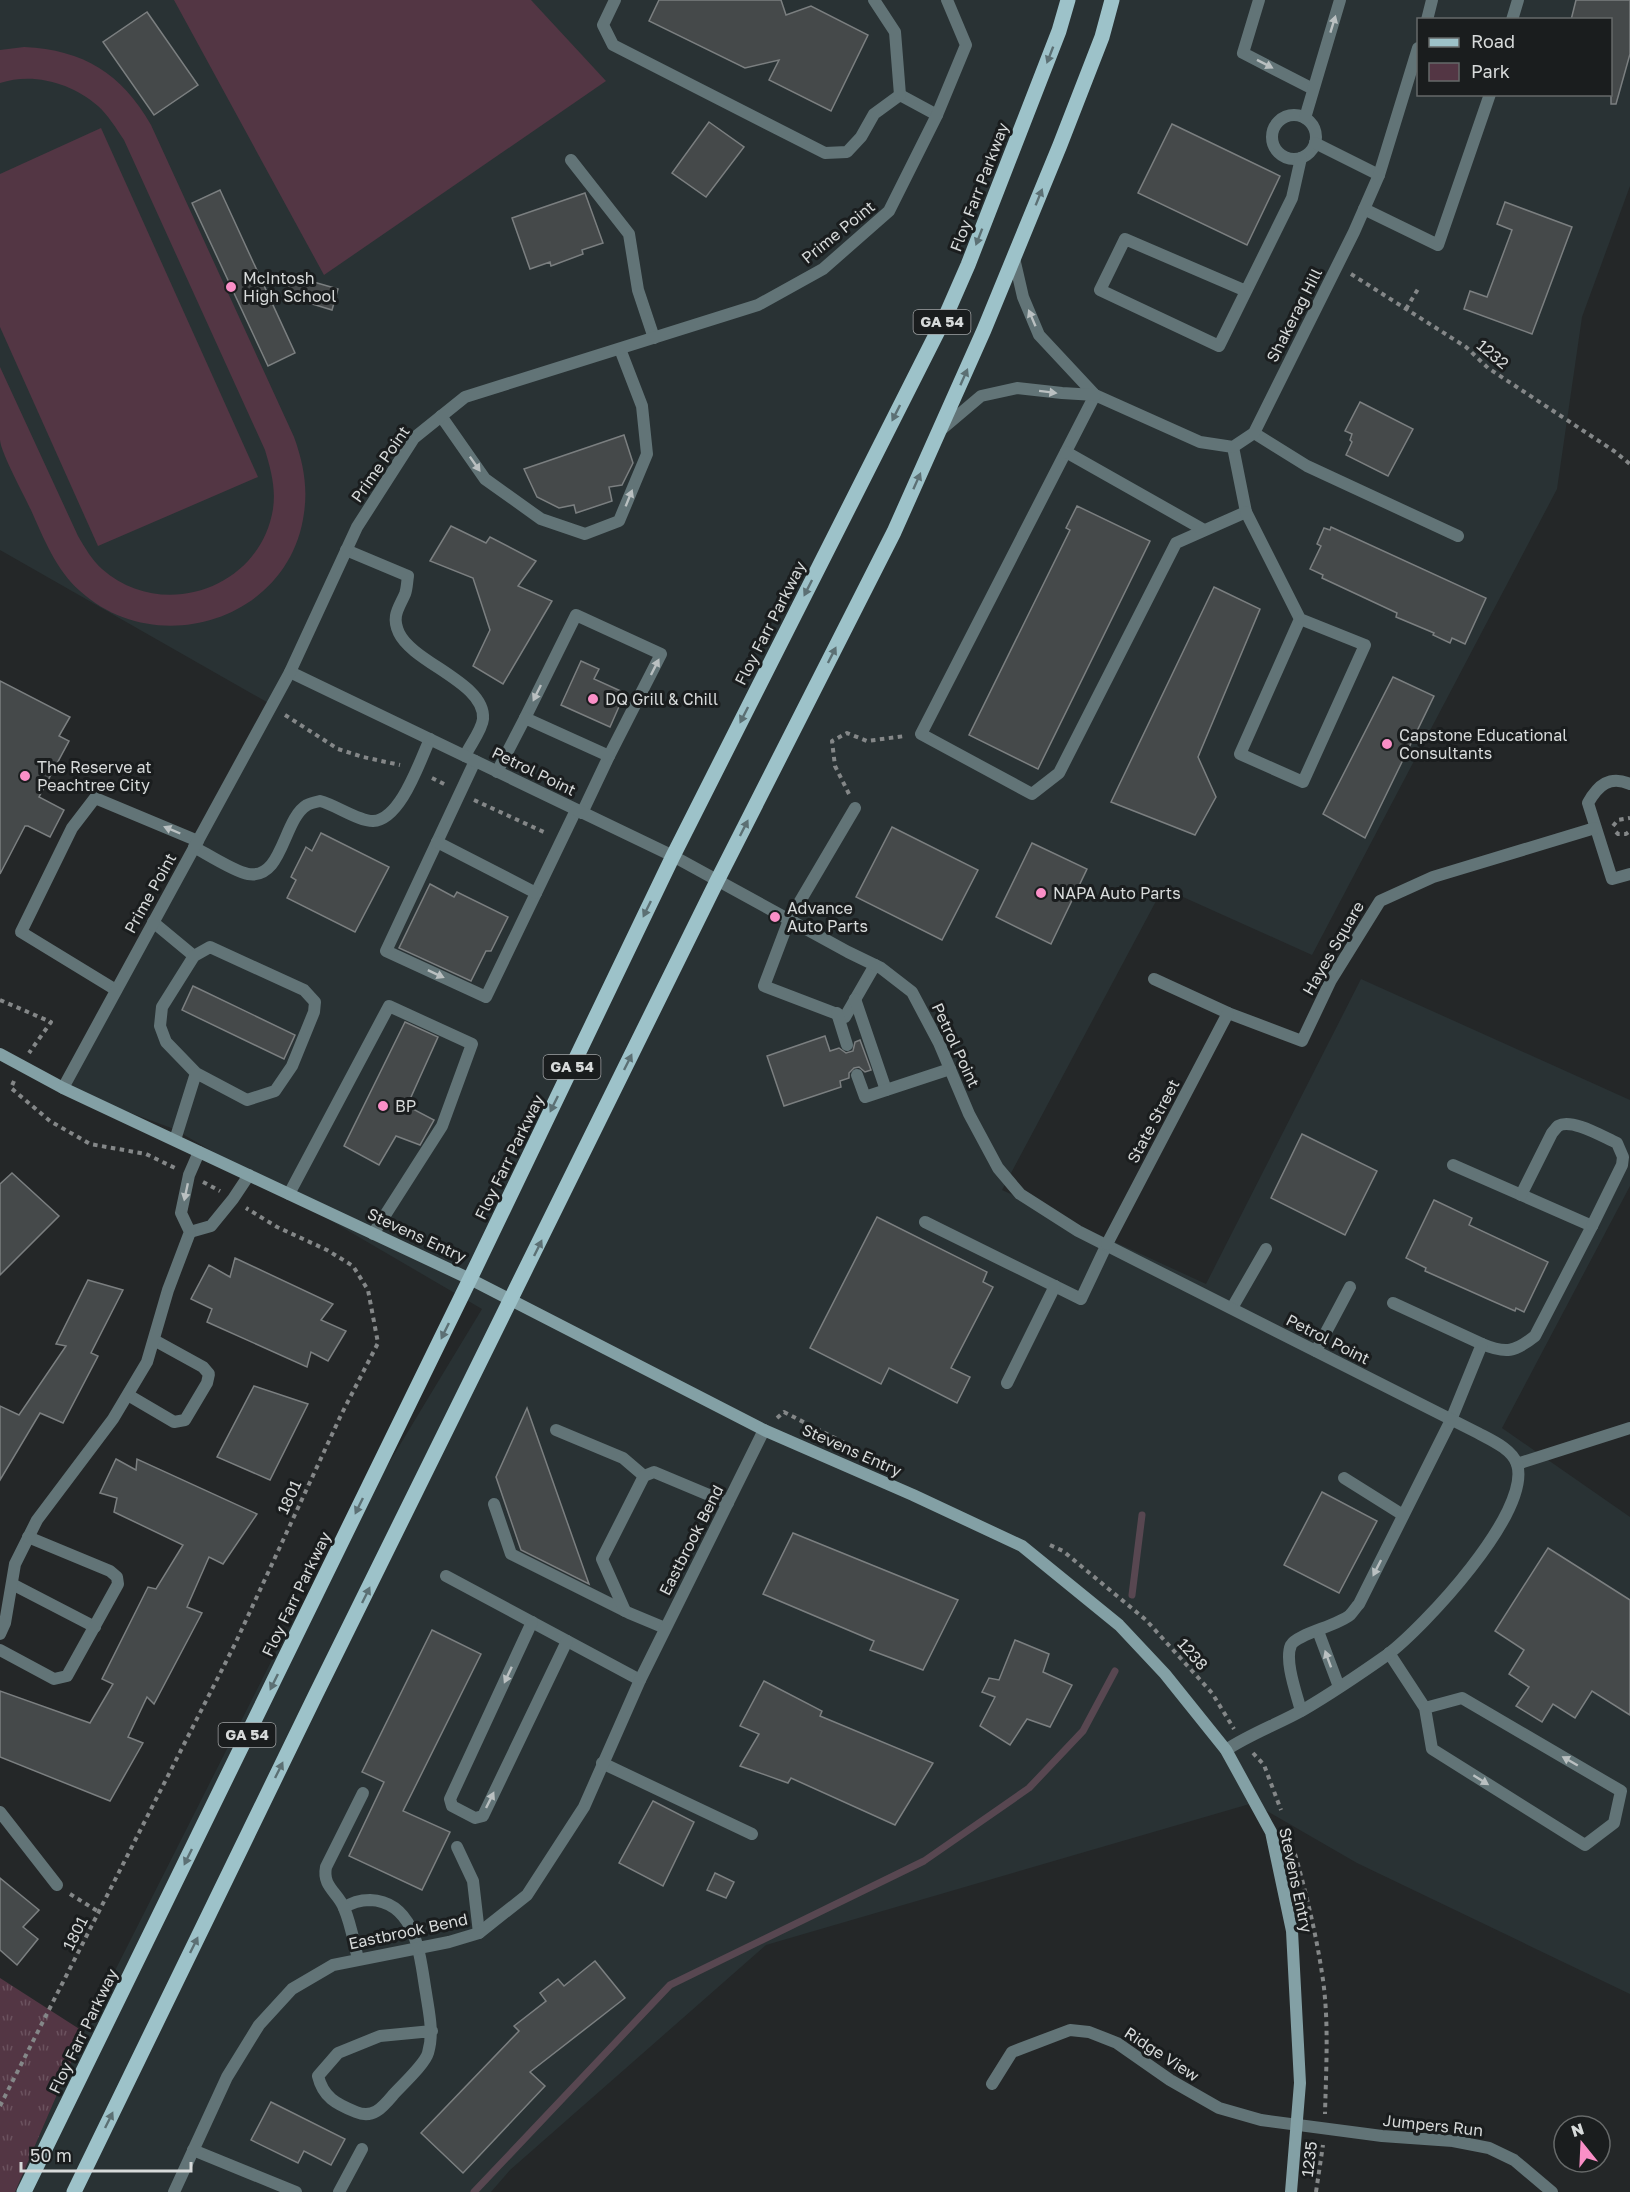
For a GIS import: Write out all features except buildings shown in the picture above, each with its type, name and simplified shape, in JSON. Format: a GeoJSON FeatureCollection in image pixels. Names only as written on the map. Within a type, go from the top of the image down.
{"type":"FeatureCollection","features":[{"type":"Feature","properties":{"kind":"main road","name":"Floy Farr Parkway"},"geometry":{"type":"LineString","coordinates":[[24,2192],[673,856],[947,313],[969,266],[1059,31],[1068,0]]}},
{"type":"Feature","properties":{"kind":"main road","name":"GA 54"},"geometry":{"type":"LineString","coordinates":[[74,2192],[311,1704],[717,880],[894,532],[1014,258],[1102,37],[1112,0]]}},
{"type":"Feature","properties":{"kind":"street"},"geometry":{"type":"LineString","coordinates":[[615,0],[603,25],[614,45],[825,153],[847,152],[861,137],[874,114],[900,95]]}},
{"type":"Feature","properties":{"kind":"street"},"geometry":{"type":"LineString","coordinates":[[874,0],[895,32],[900,95]]}},
{"type":"Feature","properties":{"kind":"street","name":"Prime Point"},"geometry":{"type":"LineString","coordinates":[[63,1088],[290,672],[357,527],[414,438],[465,397],[758,305],[823,269],[889,211],[937,115],[966,45],[947,0]]}},
{"type":"Feature","properties":{"kind":"street"},"geometry":{"type":"LineString","coordinates":[[1259,0],[1243,53],[1312,89]]}},
{"type":"Feature","properties":{"kind":"street"},"geometry":{"type":"LineString","coordinates":[[1305,118],[1340,0]]}},
{"type":"Feature","properties":{"kind":"street"},"geometry":{"type":"LineString","coordinates":[[1427,18],[1432,0]]}},
{"type":"Feature","properties":{"kind":"street"},"geometry":{"type":"LineString","coordinates":[[1513,18],[1518,0]]}},
{"type":"Feature","properties":{"kind":"street","name":"Shakerag Hill"},"geometry":{"type":"LineString","coordinates":[[1233,447],[1254,433],[1364,209],[1379,176],[1417,54]]}},
{"type":"Feature","properties":{"kind":"street"},"geometry":{"type":"LineString","coordinates":[[900,95],[937,115]]}},
{"type":"Feature","properties":{"kind":"street"},"geometry":{"type":"LineString","coordinates":[[1364,209],[1438,244],[1489,96]]}},
{"type":"Feature","properties":{"kind":"street"},"geometry":{"type":"LineString","coordinates":[[1298,115],[1305,118],[1314,129],[1316,143],[1300,158],[1294,159],[1280,154],[1275,148],[1272,134],[1274,128],[1284,117],[1298,115]]}},
{"type":"Feature","properties":{"kind":"street"},"geometry":{"type":"LineString","coordinates":[[1316,143],[1379,176]]}},
{"type":"Feature","properties":{"kind":"street"},"geometry":{"type":"LineString","coordinates":[[1246,291],[1125,239],[1100,290],[1219,346],[1292,198],[1300,158]]}},
{"type":"Feature","properties":{"kind":"street"},"geometry":{"type":"LineString","coordinates":[[571,160],[629,234],[638,290],[654,338]]}},
{"type":"Feature","properties":{"kind":"street"},"geometry":{"type":"LineString","coordinates":[[1014,258],[1023,297],[1040,335],[1095,394],[1200,442],[1233,447],[1246,512],[1300,619],[1365,645],[1303,782],[1240,754],[1300,619]]}},
{"type":"Feature","properties":{"kind":"street"},"geometry":{"type":"LineString","coordinates":[[441,416],[485,479],[541,519],[585,534],[619,521],[647,454],[642,406],[620,349]]}},
{"type":"Feature","properties":{"kind":"street"},"geometry":{"type":"LineString","coordinates":[[940,430],[981,396],[1017,388],[1095,394]]}},
{"type":"Feature","properties":{"kind":"street"},"geometry":{"type":"LineString","coordinates":[[1095,394],[921,734],[1032,794],[1059,773],[1176,543],[1246,512]]}},
{"type":"Feature","properties":{"kind":"street"},"geometry":{"type":"LineString","coordinates":[[1254,433],[1307,466],[1458,536]]}},
{"type":"Feature","properties":{"kind":"street"},"geometry":{"type":"LineString","coordinates":[[1066,452],[1204,530]]}},
{"type":"Feature","properties":{"kind":"street"},"geometry":{"type":"LineString","coordinates":[[346,550],[408,576],[406,592],[396,611],[399,632],[410,648],[462,684],[482,705],[483,721],[460,793],[386,951],[486,997],[561,840],[609,756],[661,654],[576,615],[498,772]]}},
{"type":"Feature","properties":{"kind":"street","name":"Petrol Point"},"geometry":{"type":"LineString","coordinates":[[290,672],[673,856],[875,965],[912,992],[939,1043],[969,1114],[998,1168],[1020,1194],[1078,1231],[1500,1445],[1517,1464]]}},
{"type":"Feature","properties":{"kind":"street"},"geometry":{"type":"LineString","coordinates":[[525,718],[609,756]]}},
{"type":"Feature","properties":{"kind":"street"},"geometry":{"type":"LineString","coordinates":[[116,990],[21,932],[72,828],[95,798],[146,819],[196,844],[246,874],[259,874],[272,866],[294,821],[306,806],[320,801],[373,820],[383,818],[397,808],[430,739]]}},
{"type":"Feature","properties":{"kind":"street"},"geometry":{"type":"LineString","coordinates":[[1630,784],[1618,780],[1604,783],[1588,803],[1612,879],[1630,874]]}},
{"type":"Feature","properties":{"kind":"street"},"geometry":{"type":"LineString","coordinates":[[855,808],[789,920],[764,986],[845,1017],[875,965]]}},
{"type":"Feature","properties":{"kind":"street","name":"Hayes Square"},"geometry":{"type":"LineString","coordinates":[[1154,980],[1228,1013],[1302,1041],[1331,980],[1380,901],[1433,877],[1595,828]]}},
{"type":"Feature","properties":{"kind":"street"},"geometry":{"type":"LineString","coordinates":[[437,842],[536,893]]}},
{"type":"Feature","properties":{"kind":"street"},"geometry":{"type":"LineString","coordinates":[[153,922],[194,956]]}},
{"type":"Feature","properties":{"kind":"street"},"geometry":{"type":"LineString","coordinates":[[210,947],[304,990],[315,1002],[314,1011],[292,1066],[274,1091],[247,1100],[196,1073],[165,1042],[160,1026],[162,1007],[194,956],[210,947]]}},
{"type":"Feature","properties":{"kind":"street"},"geometry":{"type":"LineString","coordinates":[[855,999],[886,1090]]}},
{"type":"Feature","properties":{"kind":"street"},"geometry":{"type":"LineString","coordinates":[[289,1194],[388,1006],[472,1044],[442,1126],[373,1234]]}},
{"type":"Feature","properties":{"kind":"street"},"geometry":{"type":"LineString","coordinates":[[837,1013],[846,1045]]}},
{"type":"Feature","properties":{"kind":"street","name":"State Street"},"geometry":{"type":"LineString","coordinates":[[1055,1286],[1081,1299],[1107,1244],[1228,1013]]}},
{"type":"Feature","properties":{"kind":"street","name":"Stevens Entry"},"geometry":{"type":"LineString","coordinates":[[0,1054],[63,1088],[470,1278],[764,1430],[913,1495],[1022,1546],[1119,1625],[1165,1674],[1226,1750],[1271,1832],[1293,1931],[1300,2083],[1291,2192]]}},
{"type":"Feature","properties":{"kind":"street"},"geometry":{"type":"LineString","coordinates":[[857,1075],[866,1097],[950,1069]]}},
{"type":"Feature","properties":{"kind":"street"},"geometry":{"type":"LineString","coordinates":[[175,1140],[196,1073]]}},
{"type":"Feature","properties":{"kind":"street"},"geometry":{"type":"LineString","coordinates":[[1393,1304],[1497,1350],[1508,1351],[1535,1336],[1622,1165],[1621,1149],[1617,1143],[1576,1125],[1558,1126],[1552,1133],[1521,1195]]}},
{"type":"Feature","properties":{"kind":"street"},"geometry":{"type":"LineString","coordinates":[[0,1634],[5,1623],[15,1564],[37,1520],[95,1445],[147,1362],[168,1290],[190,1232],[181,1213],[189,1175],[199,1152]]}},
{"type":"Feature","properties":{"kind":"street"},"geometry":{"type":"LineString","coordinates":[[1453,1165],[1592,1226]]}},
{"type":"Feature","properties":{"kind":"street"},"geometry":{"type":"LineString","coordinates":[[190,1232],[211,1226],[233,1200],[249,1175]]}},
{"type":"Feature","properties":{"kind":"street"},"geometry":{"type":"LineString","coordinates":[[925,1222],[1055,1286],[1007,1383]]}},
{"type":"Feature","properties":{"kind":"street"},"geometry":{"type":"LineString","coordinates":[[1232,1308],[1266,1250]]}},
{"type":"Feature","properties":{"kind":"street"},"geometry":{"type":"LineString","coordinates":[[1316,1351],[1350,1287]]}},
{"type":"Feature","properties":{"kind":"street"},"geometry":{"type":"LineString","coordinates":[[128,1395],[174,1422],[185,1420],[207,1383],[209,1374],[203,1366],[154,1340]]}},
{"type":"Feature","properties":{"kind":"street"},"geometry":{"type":"LineString","coordinates":[[1302,1711],[1291,1675],[1289,1653],[1292,1644],[1299,1637],[1318,1631],[1351,1614],[1359,1604],[1451,1419],[1482,1344]]}},
{"type":"Feature","properties":{"kind":"street"},"geometry":{"type":"LineString","coordinates":[[1226,1750],[1241,1740],[1302,1711],[1339,1688],[1389,1653],[1445,1598],[1493,1538],[1513,1501],[1517,1464],[1630,1428]]}},
{"type":"Feature","properties":{"kind":"street"},"geometry":{"type":"LineString","coordinates":[[556,1430],[623,1458],[644,1476]]}},
{"type":"Feature","properties":{"kind":"street","name":"Eastbrook Bend"},"geometry":{"type":"LineString","coordinates":[[174,2192],[227,2077],[259,2025],[292,1989],[333,1965],[449,1942],[479,1933],[527,1895],[584,1807],[640,1680],[764,1430]]}},
{"type":"Feature","properties":{"kind":"street"},"geometry":{"type":"LineString","coordinates":[[626,1611],[602,1559],[644,1476],[654,1472],[728,1503]]}},
{"type":"Feature","properties":{"kind":"street"},"geometry":{"type":"LineString","coordinates":[[1344,1478],[1403,1515]]}},
{"type":"Feature","properties":{"kind":"street"},"geometry":{"type":"LineString","coordinates":[[494,1504],[511,1554],[665,1628]]}},
{"type":"Feature","properties":{"kind":"street"},"geometry":{"type":"LineString","coordinates":[[0,1650],[54,1679],[67,1676],[118,1584],[117,1577],[110,1571],[28,1537]]}},
{"type":"Feature","properties":{"kind":"street"},"geometry":{"type":"LineString","coordinates":[[447,1576],[640,1680]]}},
{"type":"Feature","properties":{"kind":"street"},"geometry":{"type":"LineString","coordinates":[[12,1584],[95,1627]]}},
{"type":"Feature","properties":{"kind":"street"},"geometry":{"type":"LineString","coordinates":[[532,1622],[450,1799],[452,1806],[475,1818],[483,1816],[567,1641]]}},
{"type":"Feature","properties":{"kind":"street"},"geometry":{"type":"LineString","coordinates":[[1318,1631],[1339,1688]]}},
{"type":"Feature","properties":{"kind":"street"},"geometry":{"type":"LineString","coordinates":[[1389,1653],[1425,1708],[1432,1749],[1585,1845],[1614,1823],[1621,1791],[1462,1698],[1425,1708]]}},
{"type":"Feature","properties":{"kind":"street"},"geometry":{"type":"LineString","coordinates":[[602,1763],[752,1834]]}},
{"type":"Feature","properties":{"kind":"street"},"geometry":{"type":"LineString","coordinates":[[358,1959],[344,1908],[339,1897],[328,1887],[325,1874],[326,1867],[363,1793]]}},
{"type":"Feature","properties":{"kind":"street"},"geometry":{"type":"LineString","coordinates":[[0,1812],[57,1885]]}},
{"type":"Feature","properties":{"kind":"street"},"geometry":{"type":"LineString","coordinates":[[457,1848],[473,1881],[479,1933]]}},
{"type":"Feature","properties":{"kind":"street"},"geometry":{"type":"LineString","coordinates":[[344,1908],[362,1900],[375,1900],[394,1908],[410,1925],[419,1948],[432,2031],[428,2055],[379,2111],[364,2115],[340,2105],[321,2089],[318,2076],[338,2053],[380,2036],[432,2031]]}},
{"type":"Feature","properties":{"kind":"street","name":"Ridge View"},"geometry":{"type":"LineString","coordinates":[[992,2084],[1012,2052],[1070,2030],[1089,2032],[1117,2043],[1170,2080],[1219,2108],[1261,2120],[1298,2124]]}},
{"type":"Feature","properties":{"kind":"street","name":"Jumpers Run"},"geometry":{"type":"LineString","coordinates":[[1298,2124],[1382,2136],[1453,2141],[1489,2148],[1514,2160],[1552,2192]]}},
{"type":"Feature","properties":{"kind":"street"},"geometry":{"type":"LineString","coordinates":[[339,2192],[362,2149]]}},
{"type":"Feature","properties":{"kind":"street"},"geometry":{"type":"LineString","coordinates":[[193,2150],[296,2192]]}},
{"type":"Feature","properties":{"kind":"path","name":"1232"},"geometry":{"type":"LineString","coordinates":[[1337,266],[1466,346],[1488,368],[1614,451],[1630,464]]}},
{"type":"Feature","properties":{"kind":"path"},"geometry":{"type":"LineString","coordinates":[[1406,309],[1418,289]]}},
{"type":"Feature","properties":{"kind":"path"},"geometry":{"type":"LineString","coordinates":[[272,705],[339,748],[363,757],[416,769],[460,793],[561,840]]}},
{"type":"Feature","properties":{"kind":"path"},"geometry":{"type":"LineString","coordinates":[[855,808],[835,766],[832,741],[847,733],[867,741],[921,734]]}},
{"type":"Feature","properties":{"kind":"path"},"geometry":{"type":"LineString","coordinates":[[1630,818],[1618,820],[1613,825],[1614,831],[1618,834],[1630,831]]}},
{"type":"Feature","properties":{"kind":"path"},"geometry":{"type":"LineString","coordinates":[[0,1000],[51,1022],[20,1065]]}},
{"type":"Feature","properties":{"kind":"path","name":"1801"},"geometry":{"type":"LineString","coordinates":[[0,2106],[235,1644],[336,1425],[378,1343],[368,1290],[353,1266],[327,1250],[277,1227],[189,1175],[146,1154],[90,1143],[50,1121],[11,1088],[20,1065]]}},
{"type":"Feature","properties":{"kind":"path"},"geometry":{"type":"LineString","coordinates":[[764,1430],[784,1413],[864,1453]]}},
{"type":"Feature","properties":{"kind":"path","name":"1238"},"geometry":{"type":"LineString","coordinates":[[1042,1541],[1063,1551],[1146,1620],[1212,1693],[1241,1740],[1264,1765],[1284,1819]]}},
{"type":"Feature","properties":{"kind":"path"},"geometry":{"type":"LineString","coordinates":[[1295,1852],[1310,1908],[1323,1982],[1326,2055],[1325,2128]]}},
{"type":"Feature","properties":{"kind":"path"},"geometry":{"type":"LineString","coordinates":[[57,1885],[99,1912]]}},
{"type":"Feature","properties":{"kind":"path","name":"1235"},"geometry":{"type":"LineString","coordinates":[[1316,2192],[1325,2128]]}},
{"type":"Feature","properties":{"kind":"shaded area"},"geometry":{"type":"Polygon","coordinates":[[[0,0],[1630,0],[1630,186],[1582,317],[1557,489],[1312,955],[1163,888],[1002,1190],[1206,1284],[1361,979],[1630,1100],[1630,1186],[1502,1428],[1630,1517],[1630,1994],[1357,1863],[1253,1803],[766,1945],[510,2170],[491,2192],[15,2192],[84,2032],[282,1640],[482,1309],[174,1129],[63,1088],[272,705],[0,550],[0,0]]]}},
{"type":"Feature","properties":{"kind":"green space"},"geometry":{"type":"Polygon","coordinates":[[[174,0],[531,0],[606,81],[324,275],[174,0]]]}},
{"type":"Feature","properties":{"kind":"green space"},"geometry":{"type":"Polygon","coordinates":[[[24,47],[65,53],[83,59],[113,78],[139,107],[151,125],[294,437],[304,474],[305,503],[294,550],[274,580],[247,603],[216,618],[181,625],[146,623],[111,612],[80,591],[64,574],[51,554],[1,446],[0,367],[78,536],[89,554],[102,569],[126,585],[152,593],[179,594],[205,589],[229,577],[249,560],[264,537],[273,509],[273,486],[265,450],[124,140],[102,110],[76,91],[39,79],[0,83],[0,50],[24,47]]]}},
{"type":"Feature","properties":{"kind":"green space"},"geometry":{"type":"Polygon","coordinates":[[[101,128],[258,477],[98,546],[0,327],[0,174],[101,128]]]}},
{"type":"Feature","properties":{"kind":"green space"},"geometry":{"type":"Polygon","coordinates":[[[0,1978],[84,2032],[15,2192],[0,2192],[0,1978]]]}},
{"type":"Feature","properties":{"kind":"waterway"},"geometry":{"type":"LineString","coordinates":[[1132,1595],[1142,1515]]}},
{"type":"Feature","properties":{"kind":"waterway"},"geometry":{"type":"LineString","coordinates":[[474,2192],[670,1985],[924,1861],[1029,1788],[1083,1731],[1115,1671]]}},
{"type":"Feature","properties":{"kind":"place","name":"McIntosh High School"},"geometry":{"type":"Point","coordinates":[231,287]}},
{"type":"Feature","properties":{"kind":"place","name":"DQ Grill & Chill"},"geometry":{"type":"Point","coordinates":[593,699]}},
{"type":"Feature","properties":{"kind":"place","name":"Capstone Educational Consultants"},"geometry":{"type":"Point","coordinates":[1387,744]}},
{"type":"Feature","properties":{"kind":"place","name":"The Reserve at Peachtree City"},"geometry":{"type":"Point","coordinates":[25,776]}},
{"type":"Feature","properties":{"kind":"place","name":"NAPA Auto Parts"},"geometry":{"type":"Point","coordinates":[1041,893]}},
{"type":"Feature","properties":{"kind":"place","name":"Advance Auto Parts"},"geometry":{"type":"Point","coordinates":[775,917]}},
{"type":"Feature","properties":{"kind":"place","name":"BP"},"geometry":{"type":"Point","coordinates":[383,1106]}}]}
